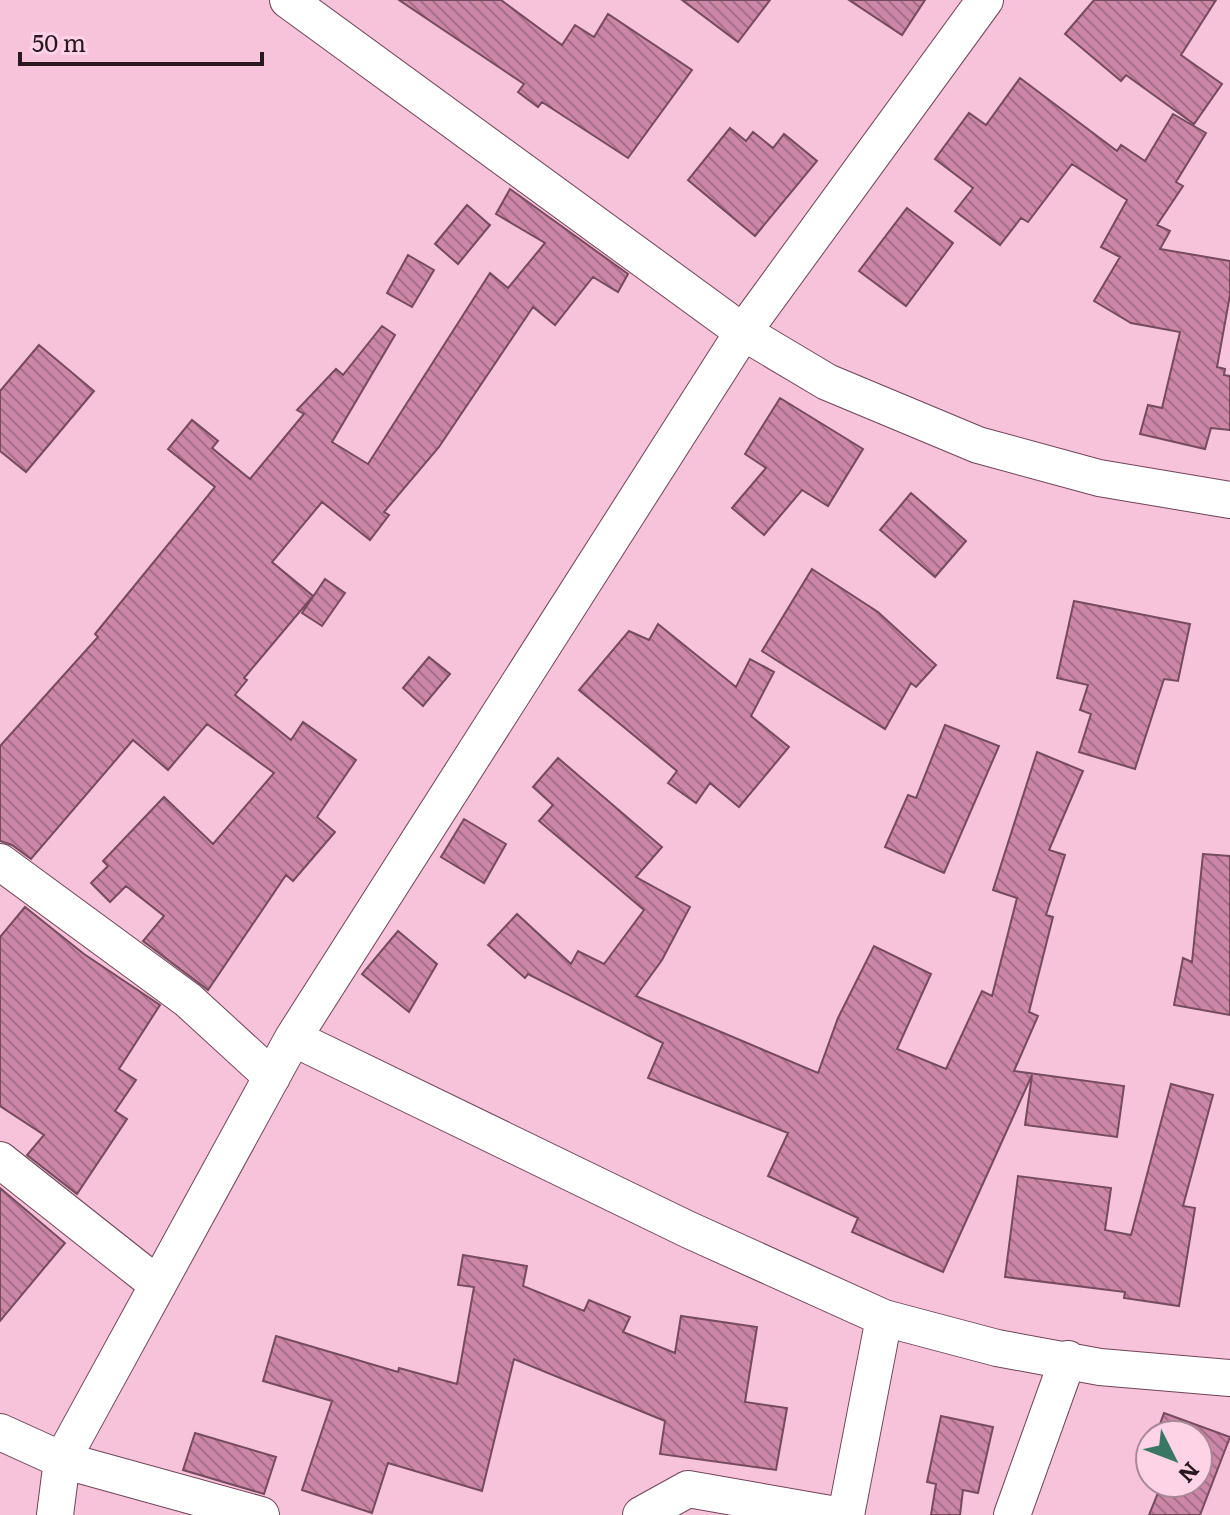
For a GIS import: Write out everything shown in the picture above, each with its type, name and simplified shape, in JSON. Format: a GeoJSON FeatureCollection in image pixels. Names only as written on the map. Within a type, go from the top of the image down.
{"type":"FeatureCollection","features":[{"type":"Feature","properties":{"kind":"street"},"geometry":{"type":"LineString","coordinates":[[288,0],[743,332],[827,382],[978,445],[1099,478],[1230,500]]}},
{"type":"Feature","properties":{"kind":"street"},"geometry":{"type":"LineString","coordinates":[[55,1515],[62,1460],[293,1038],[743,332],[985,0]]}},
{"type":"Feature","properties":{"kind":"street"},"geometry":{"type":"LineString","coordinates":[[0,862],[188,1000],[272,1077]]}},
{"type":"Feature","properties":{"kind":"street"},"geometry":{"type":"LineString","coordinates":[[293,1038],[689,1230],[884,1318],[997,1348],[1100,1367],[1230,1378]]}},
{"type":"Feature","properties":{"kind":"street"},"geometry":{"type":"LineString","coordinates":[[0,1160],[158,1285]]}},
{"type":"Feature","properties":{"kind":"street"},"geometry":{"type":"LineString","coordinates":[[846,1515],[884,1318]]}},
{"type":"Feature","properties":{"kind":"street"},"geometry":{"type":"LineString","coordinates":[[1012,1515],[1068,1359]]}},
{"type":"Feature","properties":{"kind":"street"},"geometry":{"type":"LineString","coordinates":[[0,1432],[62,1460],[261,1515]]}},
{"type":"Feature","properties":{"kind":"street"},"geometry":{"type":"LineString","coordinates":[[641,1515],[688,1489],[836,1515]]}},
{"type":"Feature","properties":{"kind":"building"},"geometry":{"type":"Polygon","coordinates":[[[399,0],[501,0],[562,45],[575,25],[594,37],[608,14],[692,70],[628,158],[542,102],[538,107],[518,92],[524,84],[399,0]]]}},
{"type":"Feature","properties":{"kind":"building"},"geometry":{"type":"Polygon","coordinates":[[[682,0],[770,0],[738,42],[682,0]]]}},
{"type":"Feature","properties":{"kind":"building"},"geometry":{"type":"Polygon","coordinates":[[[849,0],[925,0],[902,35],[849,0]]]}},
{"type":"Feature","properties":{"kind":"building"},"geometry":{"type":"Polygon","coordinates":[[[1094,0],[1216,0],[1181,55],[1222,84],[1194,124],[1126,75],[1121,81],[1065,34],[1094,0]]]}},
{"type":"Feature","properties":{"kind":"building"},"geometry":{"type":"Polygon","coordinates":[[[1020,78],[1117,151],[1121,145],[1145,161],[1173,114],[1206,133],[1176,182],[1183,186],[1157,225],[1170,231],[1160,249],[1230,261],[1230,295],[1217,367],[1225,369],[1224,375],[1230,376],[1230,430],[1211,428],[1205,449],[1140,434],[1148,405],[1162,408],[1180,332],[1131,323],[1094,301],[1120,257],[1101,247],[1127,200],[1072,164],[1028,222],[1021,218],[1000,245],[955,211],[973,188],[935,159],[969,113],[986,125],[1020,78]]]}},
{"type":"Feature","properties":{"kind":"building"},"geometry":{"type":"Polygon","coordinates":[[[730,128],[746,141],[753,132],[773,148],[784,134],[817,161],[755,236],[688,180],[730,128]]]}},
{"type":"Feature","properties":{"kind":"building"},"geometry":{"type":"Polygon","coordinates":[[[510,189],[628,274],[618,292],[593,277],[555,325],[533,307],[439,447],[384,512],[389,515],[370,540],[322,502],[272,562],[313,596],[244,678],[247,680],[235,695],[291,740],[303,722],[356,760],[317,817],[335,832],[293,881],[286,875],[208,990],[143,941],[164,916],[126,886],[110,902],[91,883],[108,866],[103,861],[164,797],[213,844],[274,773],[207,724],[168,770],[133,740],[31,859],[12,845],[0,841],[0,746],[98,637],[95,634],[215,487],[168,449],[192,420],[218,441],[212,448],[250,479],[304,414],[297,410],[336,369],[343,375],[382,326],[395,335],[332,442],[368,464],[490,273],[508,288],[545,243],[496,214],[510,189]]]}},
{"type":"Feature","properties":{"kind":"building"},"geometry":{"type":"Polygon","coordinates":[[[467,205],[490,225],[458,264],[435,244],[467,205]]]}},
{"type":"Feature","properties":{"kind":"building"},"geometry":{"type":"Polygon","coordinates":[[[907,208],[953,243],[906,306],[859,271],[907,208]]]}},
{"type":"Feature","properties":{"kind":"building"},"geometry":{"type":"Polygon","coordinates":[[[408,255],[434,270],[412,307],[387,293],[408,255]]]}},
{"type":"Feature","properties":{"kind":"building"},"geometry":{"type":"Polygon","coordinates":[[[39,345],[94,391],[26,472],[0,451],[0,391],[39,345]]]}},
{"type":"Feature","properties":{"kind":"building"},"geometry":{"type":"Polygon","coordinates":[[[780,398],[863,449],[828,506],[802,490],[764,535],[732,508],[766,468],[745,454],[780,398]]]}},
{"type":"Feature","properties":{"kind":"building"},"geometry":{"type":"Polygon","coordinates":[[[911,493],[966,541],[935,577],[880,530],[911,493]]]}},
{"type":"Feature","properties":{"kind":"building"},"geometry":{"type":"Polygon","coordinates":[[[812,569],[878,612],[936,665],[916,687],[911,683],[885,729],[762,651],[812,569]]]}},
{"type":"Feature","properties":{"kind":"building"},"geometry":{"type":"Polygon","coordinates":[[[325,579],[345,593],[322,626],[302,613],[325,579]]]}},
{"type":"Feature","properties":{"kind":"building"},"geometry":{"type":"Polygon","coordinates":[[[1074,601],[1190,624],[1178,681],[1164,679],[1135,769],[1079,752],[1091,714],[1080,710],[1088,685],[1057,678],[1074,601]]]}},
{"type":"Feature","properties":{"kind":"building"},"geometry":{"type":"Polygon","coordinates":[[[658,624],[736,687],[750,659],[774,672],[751,716],[789,747],[739,807],[710,783],[696,803],[668,783],[677,771],[579,690],[629,631],[649,640],[658,624]]]}},
{"type":"Feature","properties":{"kind":"building"},"geometry":{"type":"Polygon","coordinates":[[[429,657],[450,674],[423,706],[403,688],[429,657]]]}},
{"type":"Feature","properties":{"kind":"building"},"geometry":{"type":"Polygon","coordinates":[[[945,725],[999,746],[944,873],[885,847],[908,795],[916,798],[945,725]]]}},
{"type":"Feature","properties":{"kind":"building"},"geometry":{"type":"Polygon","coordinates":[[[1037,752],[1083,771],[1049,850],[1065,855],[1046,915],[1053,917],[1029,1012],[1038,1016],[1014,1071],[1124,1086],[1117,1137],[1025,1125],[1032,1075],[943,1272],[852,1232],[858,1218],[768,1176],[788,1133],[648,1078],[663,1043],[528,974],[525,978],[488,945],[517,914],[571,964],[578,951],[604,964],[644,910],[539,821],[553,805],[533,787],[558,758],[662,847],[636,877],[690,907],[662,960],[636,996],[818,1073],[838,1018],[874,946],[931,974],[897,1049],[946,1069],[982,991],[992,996],[1017,898],[993,890],[1037,752]]]}},
{"type":"Feature","properties":{"kind":"building"},"geometry":{"type":"Polygon","coordinates":[[[464,819],[506,844],[484,883],[441,857],[464,819]]]}},
{"type":"Feature","properties":{"kind":"building"},"geometry":{"type":"Polygon","coordinates":[[[1203,854],[1230,856],[1230,1015],[1174,1005],[1183,958],[1192,962],[1203,854]]]}},
{"type":"Feature","properties":{"kind":"building"},"geometry":{"type":"Polygon","coordinates":[[[25,907],[84,954],[160,1005],[119,1069],[136,1080],[115,1111],[127,1119],[77,1194],[27,1155],[44,1135],[0,1106],[0,937],[25,907]]]}},
{"type":"Feature","properties":{"kind":"building"},"geometry":{"type":"Polygon","coordinates":[[[398,931],[437,964],[409,1012],[362,974],[398,931]]]}},
{"type":"Feature","properties":{"kind":"building"},"geometry":{"type":"Polygon","coordinates":[[[1171,1084],[1213,1095],[1183,1206],[1195,1208],[1179,1306],[1124,1298],[1125,1292],[1005,1277],[1018,1176],[1111,1188],[1105,1230],[1131,1235],[1171,1084]]]}},
{"type":"Feature","properties":{"kind":"building"},"geometry":{"type":"Polygon","coordinates":[[[0,1188],[65,1243],[0,1321],[0,1188]]]}},
{"type":"Feature","properties":{"kind":"building"},"geometry":{"type":"Polygon","coordinates":[[[463,1255],[527,1266],[523,1286],[584,1311],[589,1300],[630,1317],[623,1332],[675,1353],[681,1316],[757,1327],[745,1402],[787,1408],[776,1470],[660,1454],[665,1421],[514,1359],[482,1491],[388,1463],[372,1513],[302,1490],[332,1401],[263,1381],[276,1336],[398,1372],[399,1368],[457,1384],[474,1287],[458,1285],[463,1255]]]}},
{"type":"Feature","properties":{"kind":"building"},"geometry":{"type":"Polygon","coordinates":[[[1164,1413],[1180,1419],[1162,1419],[1164,1413]]]}},
{"type":"Feature","properties":{"kind":"building"},"geometry":{"type":"Polygon","coordinates":[[[941,1416],[993,1427],[978,1493],[963,1490],[960,1515],[931,1515],[936,1484],[927,1482],[941,1416]]]}},
{"type":"Feature","properties":{"kind":"building"},"geometry":{"type":"Polygon","coordinates":[[[1214,1431],[1230,1437],[1214,1479],[1214,1431]]]}},
{"type":"Feature","properties":{"kind":"building"},"geometry":{"type":"Polygon","coordinates":[[[195,1433],[276,1457],[264,1494],[183,1470],[195,1433]]]}},
{"type":"Feature","properties":{"kind":"building"},"geometry":{"type":"Polygon","coordinates":[[[1156,1499],[1206,1499],[1200,1515],[1149,1515],[1156,1499]]]}}]}
